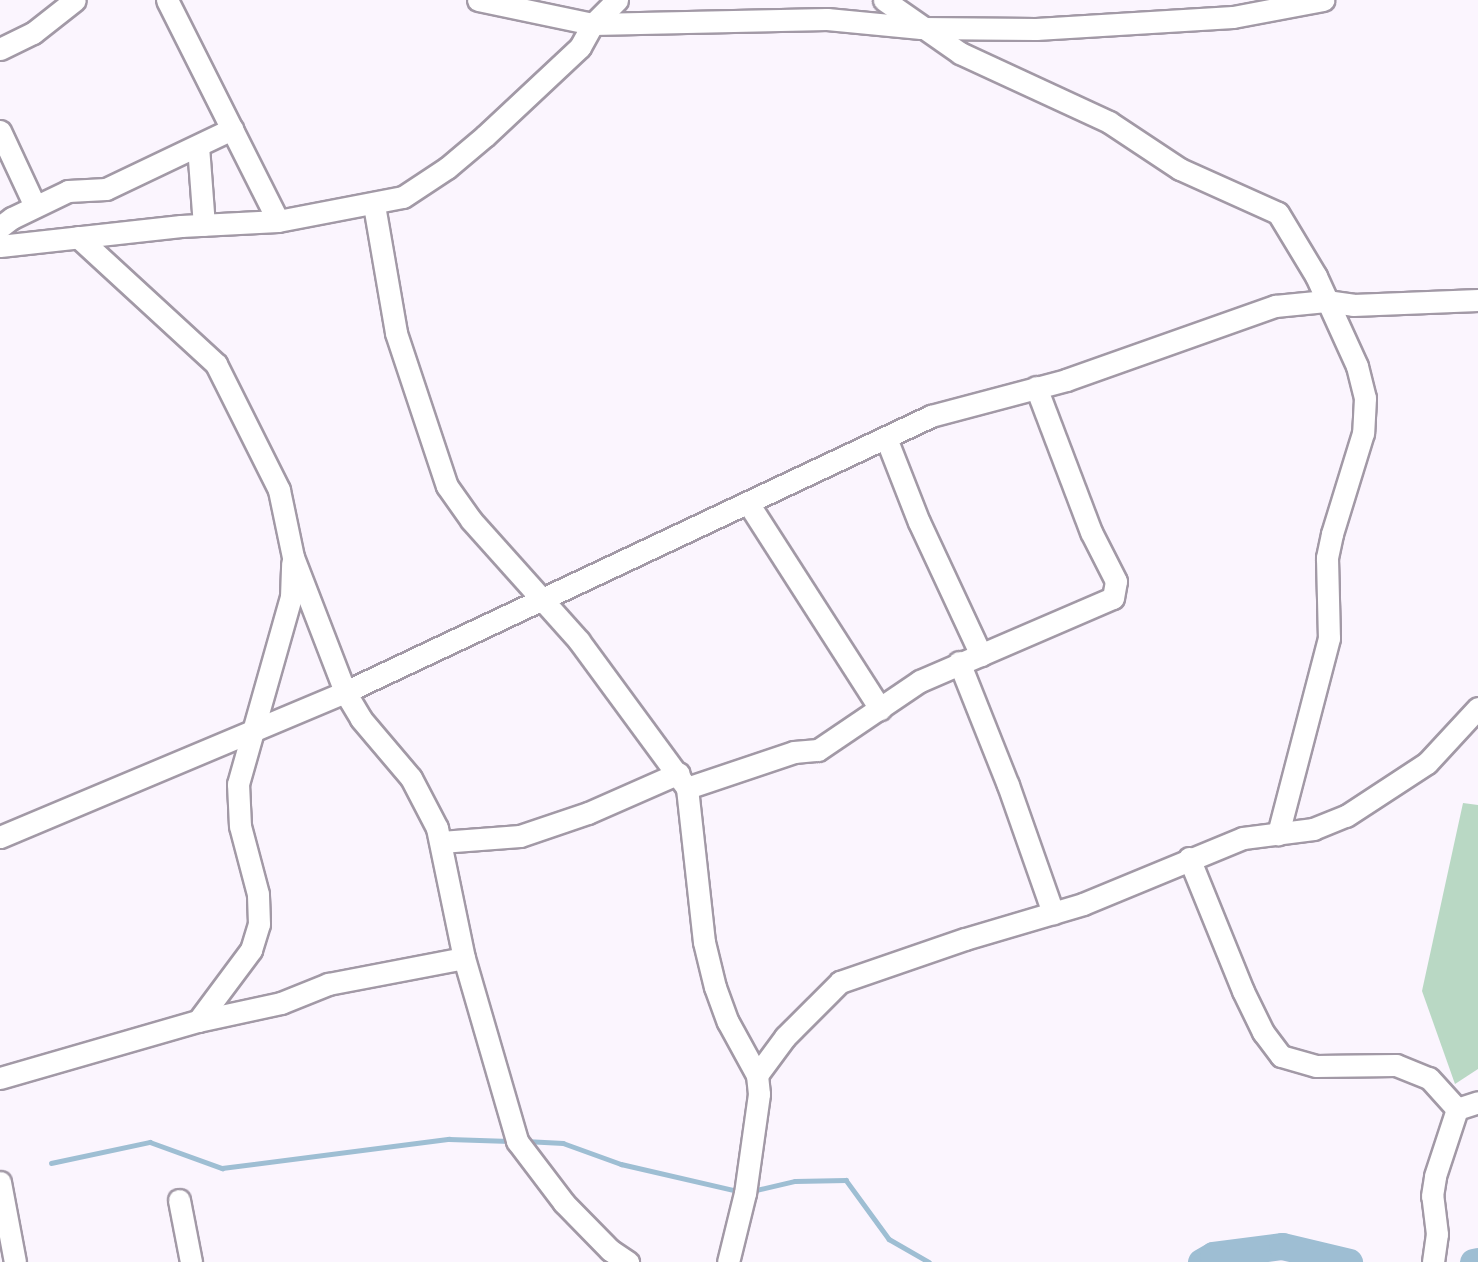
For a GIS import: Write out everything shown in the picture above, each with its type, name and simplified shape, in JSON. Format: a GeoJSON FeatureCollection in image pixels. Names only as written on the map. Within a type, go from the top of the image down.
{"type":"FeatureCollection","features":[{"type":"Feature","properties":{"kind":"street"},"geometry":{"type":"LineString","coordinates":[[0,49],[33,33],[75,0]]}},
{"type":"Feature","properties":{"kind":"street"},"geometry":{"type":"LineString","coordinates":[[167,0],[278,221]]}},
{"type":"Feature","properties":{"kind":"street"},"geometry":{"type":"LineString","coordinates":[[478,0],[593,24],[673,25],[827,19],[921,28],[1036,29],[1233,17],[1323,0]]}},
{"type":"Feature","properties":{"kind":"street"},"geometry":{"type":"LineString","coordinates":[[0,246],[204,225],[278,221],[374,205],[422,186],[453,163],[580,47],[593,24],[617,0]]}},
{"type":"Feature","properties":{"kind":"street"},"geometry":{"type":"LineString","coordinates":[[884,0],[921,28],[960,52],[1109,122],[1180,169],[1278,213],[1294,234],[1357,366],[1365,398],[1363,433],[1332,534],[1328,558],[1329,638],[1278,834]]}},
{"type":"Feature","properties":{"kind":"street"},"geometry":{"type":"LineString","coordinates":[[0,227],[35,206],[68,191],[106,189],[232,129]]}},
{"type":"Feature","properties":{"kind":"street"},"geometry":{"type":"LineString","coordinates":[[0,131],[35,206]]}},
{"type":"Feature","properties":{"kind":"street"},"geometry":{"type":"LineString","coordinates":[[198,146],[204,225]]}},
{"type":"Feature","properties":{"kind":"street"},"geometry":{"type":"LineString","coordinates":[[374,205],[396,333],[447,486],[471,520],[539,599],[579,641],[683,781],[704,942],[715,987],[728,1023],[757,1075],[759,1094],[745,1192],[728,1262]]}},
{"type":"Feature","properties":{"kind":"street"},"geometry":{"type":"LineString","coordinates":[[78,237],[216,364],[279,490],[292,557],[345,692],[361,719],[411,778],[427,803],[441,842],[464,958],[516,1141],[603,1256],[628,1262]]}},
{"type":"Feature","properties":{"kind":"street"},"geometry":{"type":"LineString","coordinates":[[0,837],[345,692],[931,416],[1036,387],[1166,346],[1230,319],[1275,306],[1326,301],[1353,304],[1478,300]]}},
{"type":"Feature","properties":{"kind":"street"},"geometry":{"type":"LineString","coordinates":[[441,842],[520,836],[683,781],[794,752],[818,750],[920,681],[959,662],[1017,642],[1113,598],[1117,591],[1036,387]]}},
{"type":"Feature","properties":{"kind":"street"},"geometry":{"type":"LineString","coordinates":[[886,438],[919,522],[981,655]]}},
{"type":"Feature","properties":{"kind":"street"},"geometry":{"type":"LineString","coordinates":[[748,503],[880,709]]}},
{"type":"Feature","properties":{"kind":"street"},"geometry":{"type":"LineString","coordinates":[[198,1021],[251,950],[259,924],[258,894],[237,804],[238,784],[291,597],[292,557]]}},
{"type":"Feature","properties":{"kind":"street"},"geometry":{"type":"LineString","coordinates":[[959,662],[1008,784],[1053,913]]}},
{"type":"Feature","properties":{"kind":"street"},"geometry":{"type":"LineString","coordinates":[[757,1075],[775,1048],[840,982],[1083,904],[1189,858],[1243,838],[1313,829],[1346,816],[1427,763],[1478,708]]}},
{"type":"Feature","properties":{"kind":"street"},"geometry":{"type":"LineString","coordinates":[[1189,858],[1248,1001],[1263,1032],[1281,1056],[1316,1066],[1396,1065],[1414,1069],[1429,1078],[1457,1109]]}},
{"type":"Feature","properties":{"kind":"street"},"geometry":{"type":"LineString","coordinates":[[0,1078],[198,1021],[281,1003],[328,984],[464,958]]}},
{"type":"Feature","properties":{"kind":"street"},"geometry":{"type":"LineString","coordinates":[[1457,1109],[1478,1101]]}},
{"type":"Feature","properties":{"kind":"street"},"geometry":{"type":"LineString","coordinates":[[1433,1262],[1437,1234],[1432,1196],[1435,1176],[1457,1109]]}},
{"type":"Feature","properties":{"kind":"street"},"geometry":{"type":"LineString","coordinates":[[0,1182],[15,1262]]}},
{"type":"Feature","properties":{"kind":"street"},"geometry":{"type":"LineString","coordinates":[[179,1200],[190,1262]]}},
{"type":"Feature","properties":{"kind":"green space"},"geometry":{"type":"Polygon","coordinates":[[[1463,803],[1478,805],[1478,1069],[1455,1084],[1422,991],[1463,803]]]}},
{"type":"Feature","properties":{"kind":"waterway"},"geometry":{"type":"LineString","coordinates":[[51,1163],[150,1142],[222,1168],[449,1139],[511,1141]]}},
{"type":"Feature","properties":{"kind":"waterway"},"geometry":{"type":"LineString","coordinates":[[525,1141],[563,1143],[621,1164],[738,1191]]}},
{"type":"Feature","properties":{"kind":"waterway"},"geometry":{"type":"LineString","coordinates":[[752,1191],[795,1181],[846,1180],[889,1239],[929,1262]]}},
{"type":"Feature","properties":{"kind":"waterway"},"geometry":{"type":"LineString","coordinates":[[1201,1262],[1213,1255],[1282,1246],[1349,1262]]}},
{"type":"Feature","properties":{"kind":"waterway"},"geometry":{"type":"LineString","coordinates":[[1473,1262],[1478,1261]]}}]}
